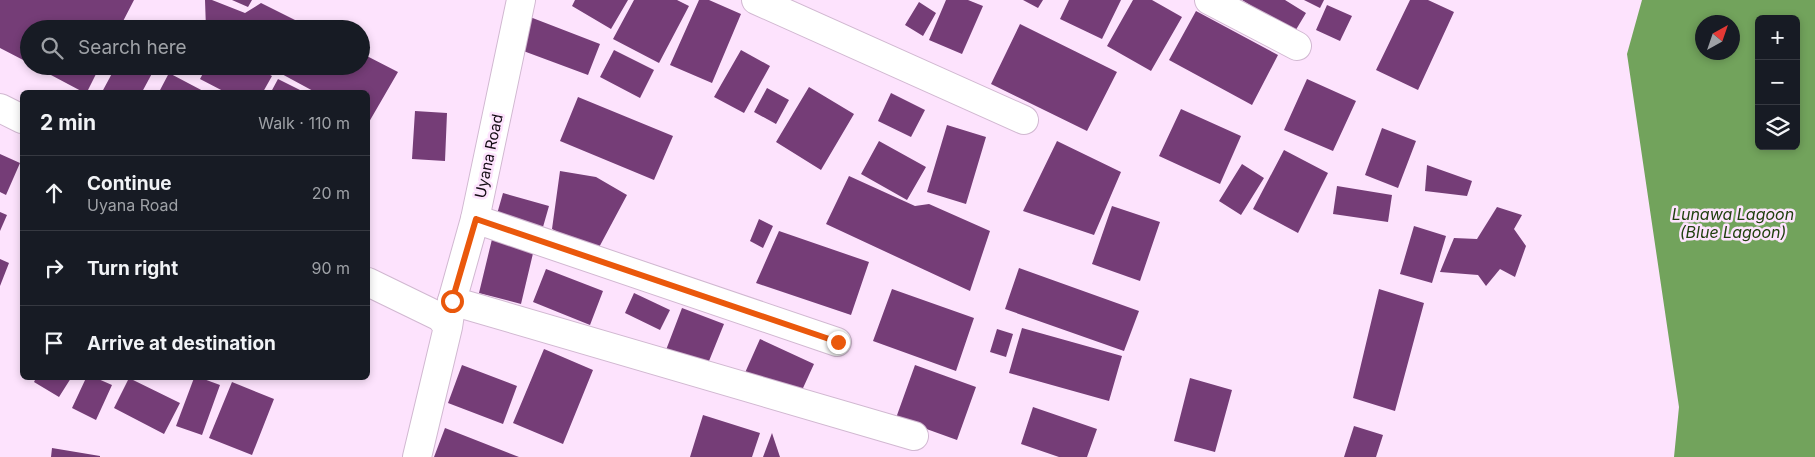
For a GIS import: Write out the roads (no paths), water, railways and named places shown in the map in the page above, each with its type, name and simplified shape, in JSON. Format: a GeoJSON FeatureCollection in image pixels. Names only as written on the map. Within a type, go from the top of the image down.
{"type":"FeatureCollection","features":[{"type":"Feature","properties":{"kind":"street","name":"Uyana Road"},"geometry":{"type":"LineString","coordinates":[[417,457],[450,314],[476,219],[521,0]]}},
{"type":"Feature","properties":{"kind":"street"},"geometry":{"type":"LineString","coordinates":[[756,0],[1024,120]]}},
{"type":"Feature","properties":{"kind":"street"},"geometry":{"type":"LineString","coordinates":[[1209,0],[1297,46]]}},
{"type":"Feature","properties":{"kind":"street"},"geometry":{"type":"LineString","coordinates":[[0,108],[20,118]]}},
{"type":"Feature","properties":{"kind":"street"},"geometry":{"type":"LineString","coordinates":[[476,219],[838,342]]}},
{"type":"Feature","properties":{"kind":"street"},"geometry":{"type":"LineString","coordinates":[[370,283],[440,317],[450,314],[914,436]]}},
{"type":"Feature","properties":{"kind":"water","name":"Lunawa Lagoon (Blue Lagoon)"},"geometry":{"type":"Polygon","coordinates":[[[1642,0],[1815,0],[1815,457],[1674,457],[1679,407],[1627,54],[1642,0]]]}}]}
